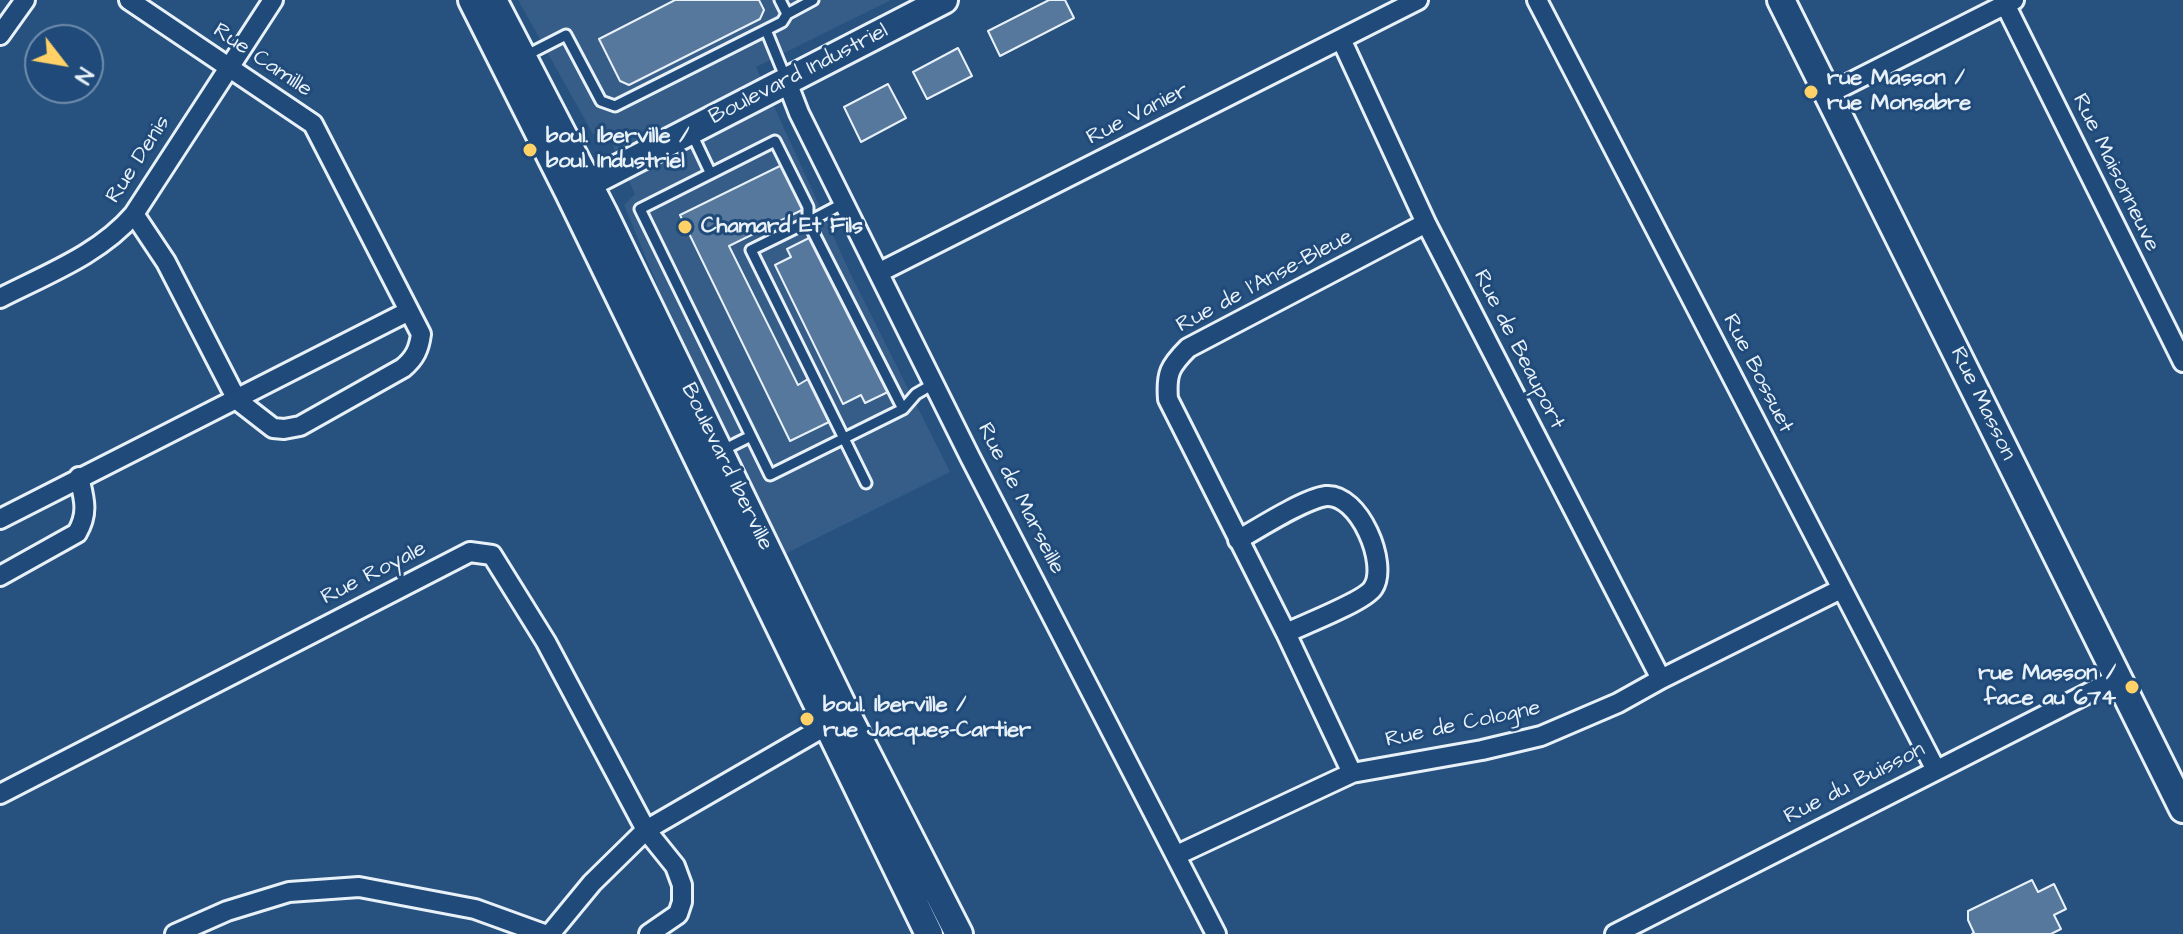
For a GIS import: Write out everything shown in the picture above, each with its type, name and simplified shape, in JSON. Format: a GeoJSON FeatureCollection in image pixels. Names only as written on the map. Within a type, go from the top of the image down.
{"type":"FeatureCollection","features":[{"type":"Feature","properties":{"kind":"street"},"geometry":{"type":"LineString","coordinates":[[0,35],[25,0]]}},
{"type":"Feature","properties":{"kind":"street","name":"Rue Camille"},"geometry":{"type":"LineString","coordinates":[[129,0],[313,124],[421,334],[419,347],[411,361],[300,426],[273,428],[237,400],[166,262],[134,214]]}},
{"type":"Feature","properties":{"kind":"street","name":"Rue Denis"},"geometry":{"type":"LineString","coordinates":[[0,298],[103,244],[134,214],[273,0]]}},
{"type":"Feature","properties":{"kind":"street","name":"Boulevard Iberville"},"geometry":{"type":"LineString","coordinates":[[472,0],[578,188]]}},
{"type":"Feature","properties":{"kind":"street","name":"Boulevard Iberville"},"geometry":{"type":"LineString","coordinates":[[493,0],[522,57],[578,188],[837,720],[929,934]]}},
{"type":"Feature","properties":{"kind":"street","name":"Boulevard Industriel"},"geometry":{"type":"LineString","coordinates":[[578,188],[944,0]]}},
{"type":"Feature","properties":{"kind":"street","name":"Rue Vanier"},"geometry":{"type":"LineString","coordinates":[[880,272],[1418,0]]}},
{"type":"Feature","properties":{"kind":"street","name":"Rue Bossuet"},"geometry":{"type":"LineString","coordinates":[[1537,0],[1936,770]]}},
{"type":"Feature","properties":{"kind":"street","name":"Rue Masson"},"geometry":{"type":"LineString","coordinates":[[1781,0],[2183,809]]}},
{"type":"Feature","properties":{"kind":"street"},"geometry":{"type":"LineString","coordinates":[[1828,94],[2009,2]]}},
{"type":"Feature","properties":{"kind":"street","name":"Rue Maisonneuve"},"geometry":{"type":"LineString","coordinates":[[2009,2],[2183,362]]}},
{"type":"Feature","properties":{"kind":"street","name":"Rue de Beauport"},"geometry":{"type":"LineString","coordinates":[[1341,39],[1426,223],[1661,679]]}},
{"type":"Feature","properties":{"kind":"street","name":"Rue de Marseille"},"geometry":{"type":"LineString","coordinates":[[787,82],[799,113],[977,471],[1216,934]]}},
{"type":"Feature","properties":{"kind":"street","name":"Rue de l'Anse-Bleue"},"geometry":{"type":"LineString","coordinates":[[1352,773],[1286,633],[1168,399],[1167,381],[1173,363],[1188,348],[1426,223]]}},
{"type":"Feature","properties":{"kind":"street"},"geometry":{"type":"LineString","coordinates":[[0,519],[409,311]]}},
{"type":"Feature","properties":{"kind":"street"},"geometry":{"type":"LineString","coordinates":[[0,576],[77,533],[84,521],[86,507],[79,477]]}},
{"type":"Feature","properties":{"kind":"street"},"geometry":{"type":"LineString","coordinates":[[1238,540],[1308,503],[1328,496],[1337,498],[1357,512],[1377,551],[1379,576],[1371,592],[1286,633]]}},
{"type":"Feature","properties":{"kind":"street","name":"Rue Royale"},"geometry":{"type":"LineString","coordinates":[[0,794],[470,552],[492,555],[546,642],[646,830]]}},
{"type":"Feature","properties":{"kind":"street","name":"Rue de Cologne"},"geometry":{"type":"LineString","coordinates":[[1177,855],[1352,773],[1482,750],[1541,736],[1618,703],[1841,589]]}},
{"type":"Feature","properties":{"kind":"street","name":"Rue du Buisson"},"geometry":{"type":"LineString","coordinates":[[1615,934],[2118,678]]}},
{"type":"Feature","properties":{"kind":"street"},"geometry":{"type":"LineString","coordinates":[[175,934],[227,911],[289,892],[359,887],[475,909],[547,934],[592,883],[646,830],[837,720]]}},
{"type":"Feature","properties":{"kind":"street","name":"Boulevard Iberville"},"geometry":{"type":"LineString","coordinates":[[837,720],[959,934]]}},
{"type":"Feature","properties":{"kind":"street"},"geometry":{"type":"LineString","coordinates":[[646,830],[675,866],[682,885],[678,914],[649,934]]}},
{"type":"Feature","properties":{"kind":"lane"},"geometry":{"type":"LineString","coordinates":[[780,0],[787,14]]}},
{"type":"Feature","properties":{"kind":"lane"},"geometry":{"type":"LineString","coordinates":[[522,57],[566,35],[601,101],[615,106],[782,22],[787,14],[813,0]]}},
{"type":"Feature","properties":{"kind":"lane"},"geometry":{"type":"LineString","coordinates":[[766,30],[787,82]]}},
{"type":"Feature","properties":{"kind":"lane"},"geometry":{"type":"LineString","coordinates":[[691,130],[710,172]]}},
{"type":"Feature","properties":{"kind":"lane"},"geometry":{"type":"LineString","coordinates":[[903,409],[808,222],[808,207],[775,141],[640,209],[770,475],[903,409],[916,394],[935,383]]}},
{"type":"Feature","properties":{"kind":"lane"},"geometry":{"type":"LineString","coordinates":[[844,203],[751,250],[866,483]]}},
{"type":"Feature","properties":{"kind":"lane"},"geometry":{"type":"LineString","coordinates":[[708,457],[751,436]]}},
{"type":"Feature","properties":{"kind":"shaded area"},"geometry":{"type":"Polygon","coordinates":[[[518,0],[891,0],[756,67],[852,277],[950,472],[771,561],[624,205],[635,194],[609,138],[593,134],[518,0]]]}},
{"type":"Feature","properties":{"kind":"building"},"geometry":{"type":"Polygon","coordinates":[[[675,0],[759,0],[764,10],[760,19],[629,85],[620,81],[599,39],[675,0]]]}},
{"type":"Feature","properties":{"kind":"building"},"geometry":{"type":"Polygon","coordinates":[[[1049,0],[1065,0],[1074,18],[1000,56],[988,31],[1049,0]]]}},
{"type":"Feature","properties":{"kind":"building"},"geometry":{"type":"Polygon","coordinates":[[[958,48],[972,76],[927,99],[913,72],[958,48]]]}},
{"type":"Feature","properties":{"kind":"building"},"geometry":{"type":"Polygon","coordinates":[[[888,84],[906,118],[861,142],[844,107],[888,84]]]}},
{"type":"Feature","properties":{"kind":"building"},"geometry":{"type":"Polygon","coordinates":[[[784,164],[806,208],[729,246],[798,385],[808,379],[829,422],[790,441],[680,215],[784,164]]]}},
{"type":"Feature","properties":{"kind":"building"},"geometry":{"type":"Polygon","coordinates":[[[813,236],[890,391],[865,403],[861,395],[843,404],[775,265],[791,257],[787,249],[813,236]]]}},
{"type":"Feature","properties":{"kind":"building"},"geometry":{"type":"Polygon","coordinates":[[[2032,880],[2038,892],[2054,884],[2066,909],[2054,915],[2061,929],[2051,934],[1972,934],[1968,911],[2032,880]]]}},
{"type":"Feature","properties":{"kind":"place","name":"rue Masson / rue Monsabre"},"geometry":{"type":"Point","coordinates":[1811,92]}},
{"type":"Feature","properties":{"kind":"place","name":"boul. Iberville / boul. Industriel"},"geometry":{"type":"Point","coordinates":[530,150]}},
{"type":"Feature","properties":{"kind":"place","name":"Chamard Et Fils"},"geometry":{"type":"Point","coordinates":[685,227]}},
{"type":"Feature","properties":{"kind":"place","name":"rue Masson / face au 674"},"geometry":{"type":"Point","coordinates":[2132,687]}},
{"type":"Feature","properties":{"kind":"place","name":"boul. Iberville / rue Jacques-Cartier"},"geometry":{"type":"Point","coordinates":[807,719]}}]}
